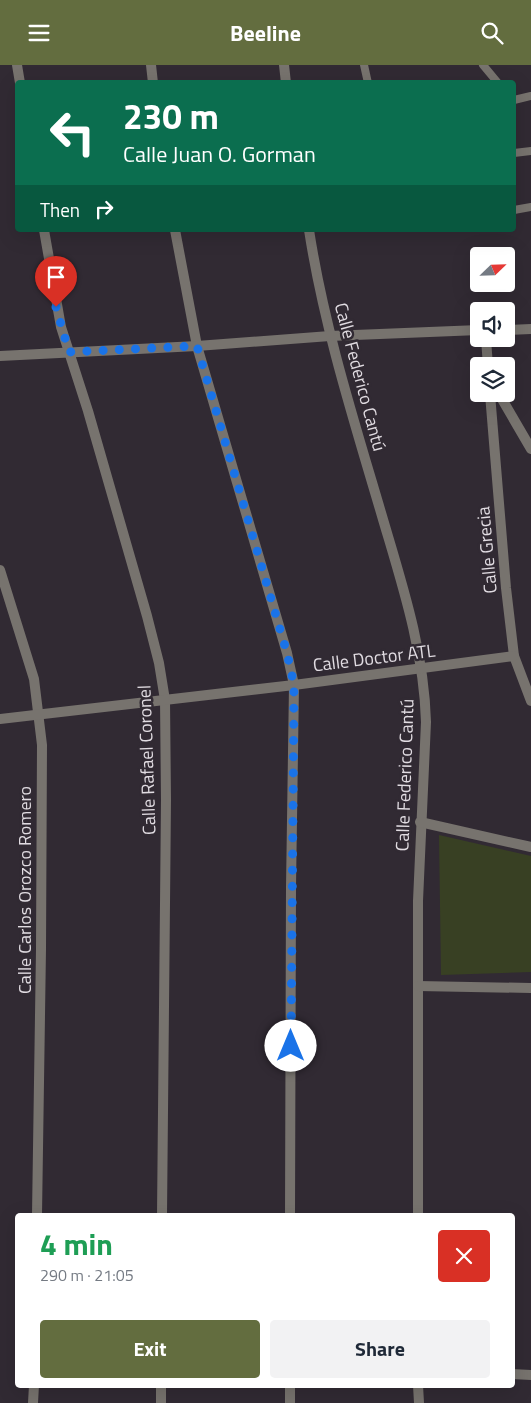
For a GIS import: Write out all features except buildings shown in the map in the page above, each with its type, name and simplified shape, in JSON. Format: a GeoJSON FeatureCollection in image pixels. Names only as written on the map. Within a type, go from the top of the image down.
{"type":"FeatureCollection","features":[{"type":"Feature","properties":{"kind":"street"},"geometry":{"type":"LineString","coordinates":[[17,65],[20,80]]}},
{"type":"Feature","properties":{"kind":"street"},"geometry":{"type":"LineString","coordinates":[[150,65],[152,80]]}},
{"type":"Feature","properties":{"kind":"street"},"geometry":{"type":"LineString","coordinates":[[284,65],[286,80]]}},
{"type":"Feature","properties":{"kind":"street","name":"Calle Rafael Coronel"},"geometry":{"type":"LineString","coordinates":[[44,232],[56,307],[147,616],[159,663],[165,700],[166,801],[162,1213]]}},
{"type":"Feature","properties":{"kind":"street"},"geometry":{"type":"LineString","coordinates":[[176,232],[197,346],[287,653],[294,685],[290,1213]]}},
{"type":"Feature","properties":{"kind":"street","name":"Calle Federico Cantú"},"geometry":{"type":"LineString","coordinates":[[309,232],[330,336],[413,624],[425,695],[426,722],[420,822],[418,901],[418,1213]]}},
{"type":"Feature","properties":{"kind":"street"},"geometry":{"type":"LineString","coordinates":[[515,330],[531,329]]}},
{"type":"Feature","properties":{"kind":"street"},"geometry":{"type":"LineString","coordinates":[[0,356],[197,346],[330,336],[470,331]]}},
{"type":"Feature","properties":{"kind":"street","name":"Calle Grecia"},"geometry":{"type":"LineString","coordinates":[[491,402],[506,587],[514,656],[531,701]]}},
{"type":"Feature","properties":{"kind":"street"},"geometry":{"type":"LineString","coordinates":[[503,402],[531,449]]}},
{"type":"Feature","properties":{"kind":"street","name":"Calle Carlos Orozco Romero"},"geometry":{"type":"LineString","coordinates":[[0,570],[34,679],[42,745],[37,1213]]}},
{"type":"Feature","properties":{"kind":"street","name":"Calle Doctor ATL"},"geometry":{"type":"LineString","coordinates":[[0,719],[294,685],[514,656]]}},
{"type":"Feature","properties":{"kind":"street"},"geometry":{"type":"LineString","coordinates":[[420,822],[531,847]]}},
{"type":"Feature","properties":{"kind":"street"},"geometry":{"type":"LineString","coordinates":[[418,986],[531,988]]}},
{"type":"Feature","properties":{"kind":"street"},"geometry":{"type":"LineString","coordinates":[[515,1374],[531,1375]]}},
{"type":"Feature","properties":{"kind":"street"},"geometry":{"type":"LineString","coordinates":[[34,1388],[34,1403]]}},
{"type":"Feature","properties":{"kind":"street"},"geometry":{"type":"LineString","coordinates":[[161,1388],[161,1403]]}},
{"type":"Feature","properties":{"kind":"street"},"geometry":{"type":"LineString","coordinates":[[290,1388],[290,1403]]}},
{"type":"Feature","properties":{"kind":"street"},"geometry":{"type":"LineString","coordinates":[[418,1388],[419,1403]]}},
{"type":"Feature","properties":{"kind":"lane"},"geometry":{"type":"LineString","coordinates":[[364,65],[367,80]]}},
{"type":"Feature","properties":{"kind":"lane"},"geometry":{"type":"LineString","coordinates":[[483,65],[496,80]]}},
{"type":"Feature","properties":{"kind":"lane"},"geometry":{"type":"LineString","coordinates":[[516,100],[531,96]]}},
{"type":"Feature","properties":{"kind":"lane"},"geometry":{"type":"LineString","coordinates":[[516,153],[531,151]]}},
{"type":"Feature","properties":{"kind":"lane"},"geometry":{"type":"LineString","coordinates":[[516,210],[531,207]]}},
{"type":"Feature","properties":{"kind":"green space"},"geometry":{"type":"Polygon","coordinates":[[[439,835],[531,856],[531,972],[441,975],[439,835]]]}},
{"type":"Feature","properties":{"kind":"route"},"geometry":{"type":"LineString","coordinates":[[56,307],[69,352],[197,346],[287,653],[294,685],[291,1046]]}}]}
